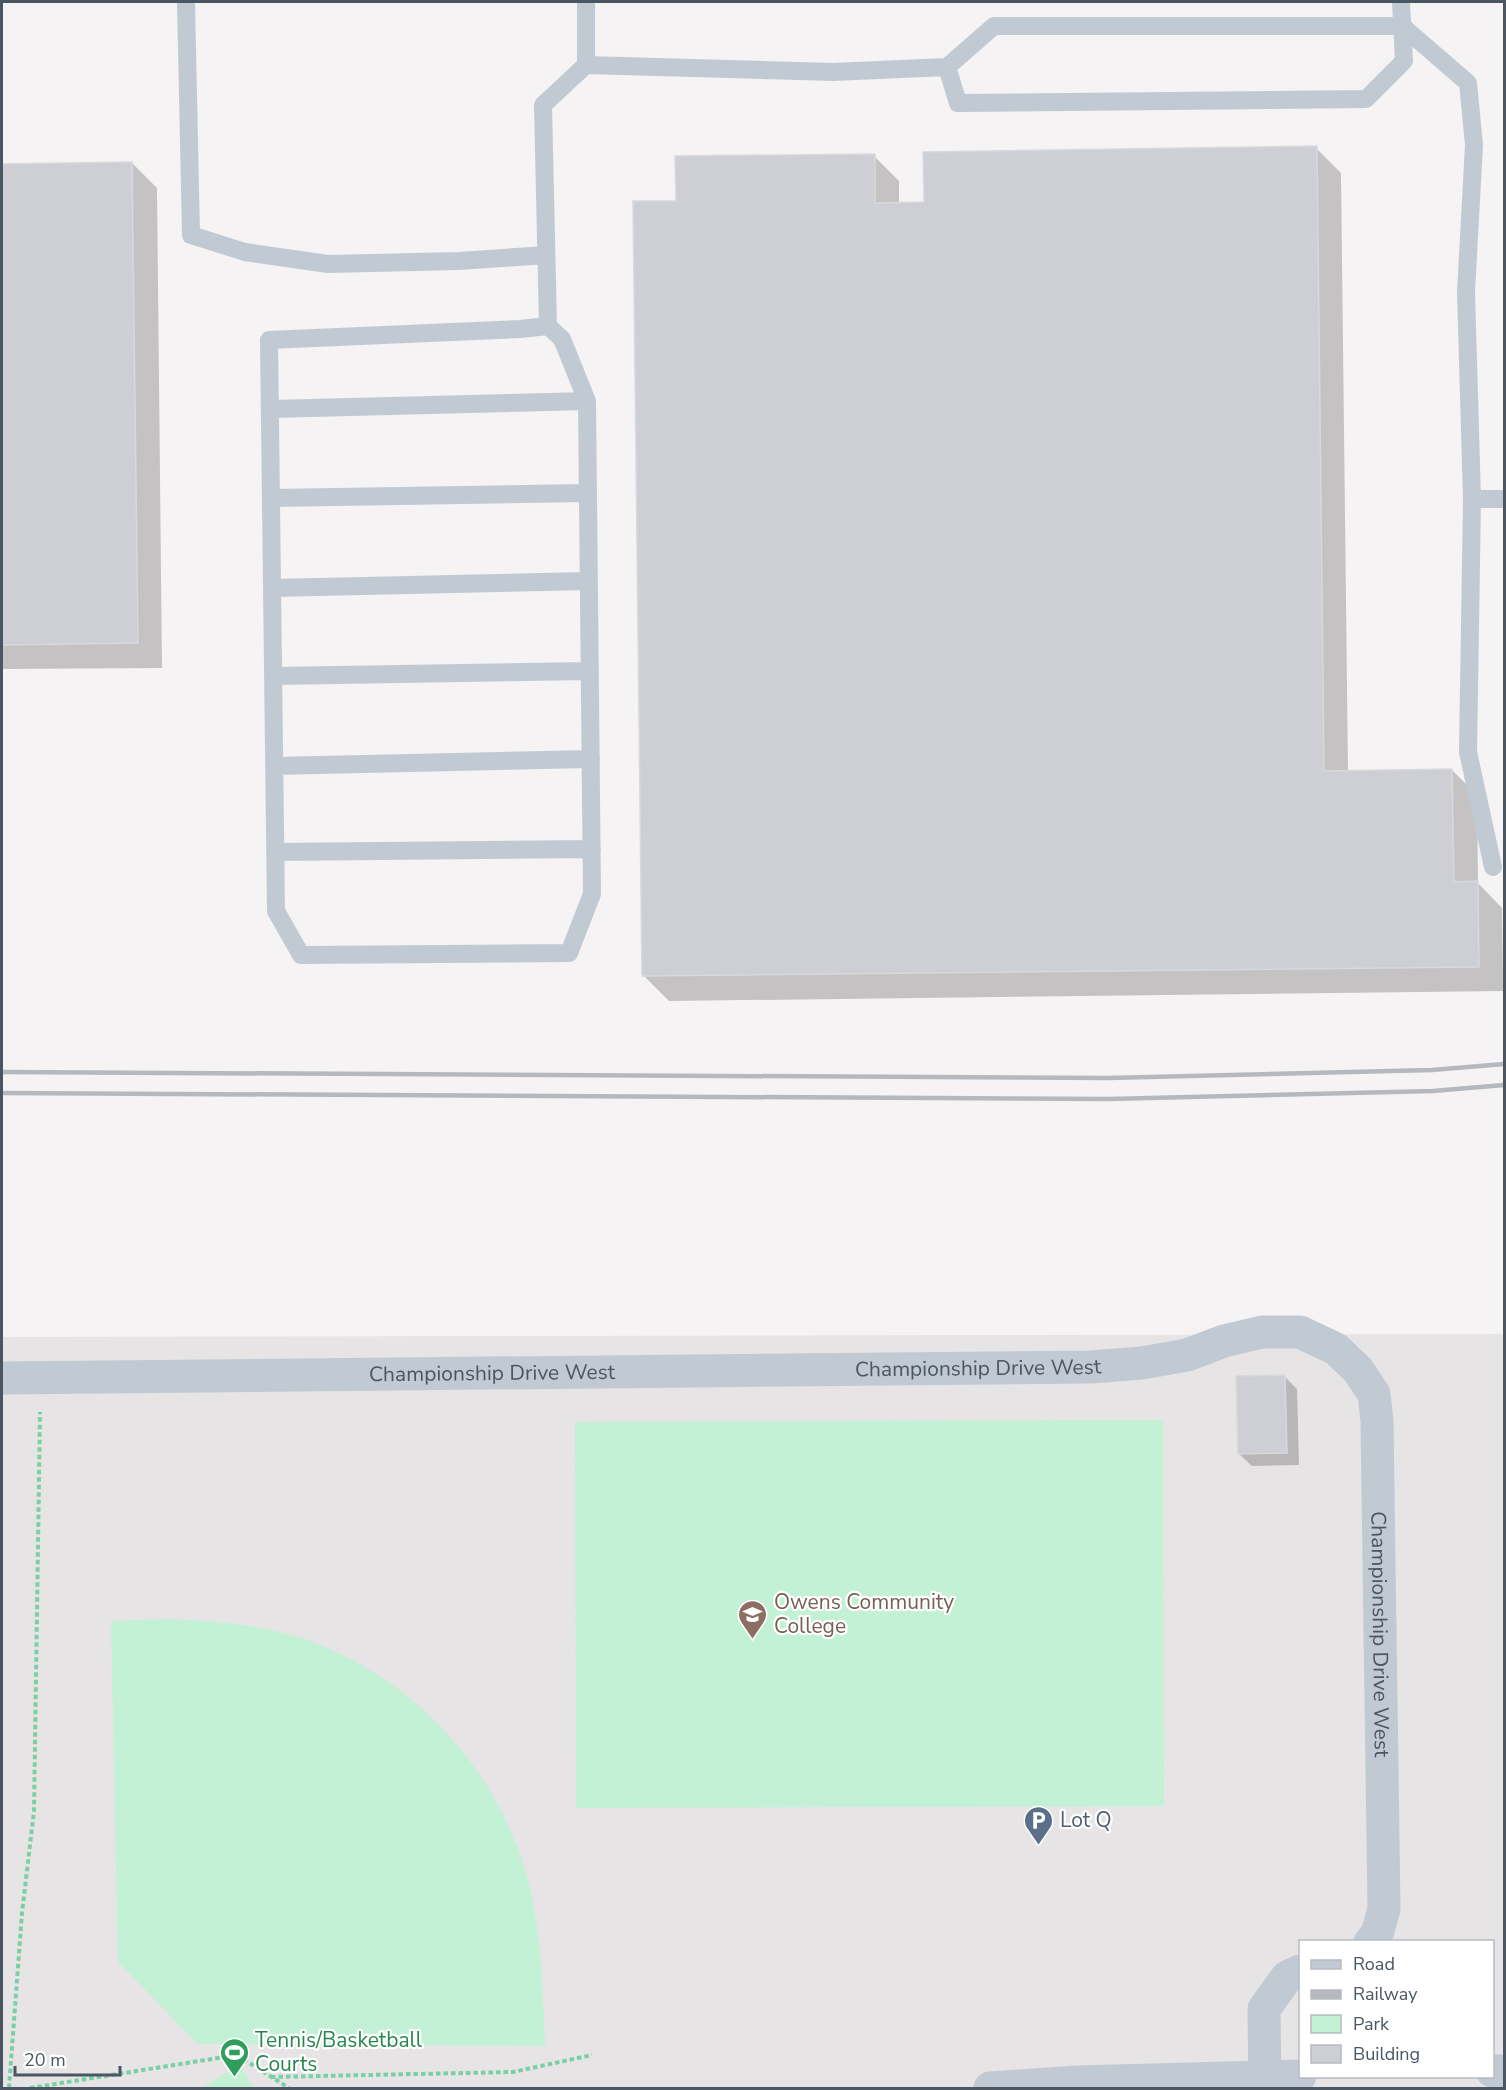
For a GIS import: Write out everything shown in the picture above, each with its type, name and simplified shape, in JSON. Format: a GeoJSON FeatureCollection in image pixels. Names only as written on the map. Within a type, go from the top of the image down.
{"type":"FeatureCollection","features":[{"type":"Feature","properties":{"kind":"street","name":"Championship Drive West"},"geometry":{"type":"LineString","coordinates":[[2,1378],[1092,1367],[1142,1363],[1187,1355],[1224,1341],[1262,1332],[1300,1332],[1336,1349],[1358,1370],[1374,1394],[1377,1420],[1384,1909],[1377,1934],[1371,1940]]}},
{"type":"Feature","properties":{"kind":"street"},"geometry":{"type":"LineString","coordinates":[[1264,2083],[1264,2008],[1287,1977],[1299,1971]]}},
{"type":"Feature","properties":{"kind":"street"},"geometry":{"type":"LineString","coordinates":[[990,2088],[1077,2082],[1264,2083],[1299,2076]]}},
{"type":"Feature","properties":{"kind":"lane"},"geometry":{"type":"LineString","coordinates":[[186,2],[191,235],[245,252],[328,264],[459,261],[546,255]]}},
{"type":"Feature","properties":{"kind":"lane"},"geometry":{"type":"LineString","coordinates":[[586,2],[586,65]]}},
{"type":"Feature","properties":{"kind":"lane"},"geometry":{"type":"LineString","coordinates":[[947,67],[958,103],[1366,99],[1404,61],[1401,2]]}},
{"type":"Feature","properties":{"kind":"lane"},"geometry":{"type":"LineString","coordinates":[[548,326],[509,330],[269,340],[276,911],[301,955],[569,953],[592,894],[586,401],[562,339],[548,326],[543,105],[586,65],[833,72],[947,67],[994,26],[1402,26],[1468,83],[1474,145],[1466,292],[1472,499],[1468,752],[1493,867]]}},
{"type":"Feature","properties":{"kind":"lane"},"geometry":{"type":"LineString","coordinates":[[271,409],[586,401]]}},
{"type":"Feature","properties":{"kind":"lane"},"geometry":{"type":"LineString","coordinates":[[272,498],[587,493]]}},
{"type":"Feature","properties":{"kind":"lane"},"geometry":{"type":"LineString","coordinates":[[1472,499],[1504,499]]}},
{"type":"Feature","properties":{"kind":"lane"},"geometry":{"type":"LineString","coordinates":[[273,588],[589,581]]}},
{"type":"Feature","properties":{"kind":"lane"},"geometry":{"type":"LineString","coordinates":[[274,676],[590,671]]}},
{"type":"Feature","properties":{"kind":"lane"},"geometry":{"type":"LineString","coordinates":[[274,766],[591,759]]}},
{"type":"Feature","properties":{"kind":"lane"},"geometry":{"type":"LineString","coordinates":[[275,852],[592,849]]}},
{"type":"Feature","properties":{"kind":"path"},"geometry":{"type":"LineString","coordinates":[[9,2088],[22,1913],[34,1811],[40,1378]]}},
{"type":"Feature","properties":{"kind":"path"},"geometry":{"type":"LineString","coordinates":[[30,2088],[237,2055],[289,2088]]}},
{"type":"Feature","properties":{"kind":"path"},"geometry":{"type":"LineString","coordinates":[[271,2077],[513,2072],[592,2055]]}},
{"type":"Feature","properties":{"kind":"shaded area","name":"Owens Community College"},"geometry":{"type":"Polygon","coordinates":[[[1504,1334],[1504,2088],[2,2088],[2,1337],[1504,1334]]]}},
{"type":"Feature","properties":{"kind":"green space"},"geometry":{"type":"Polygon","coordinates":[[[1163,1420],[1164,1806],[576,1808],[575,1422],[1163,1420]]]}},
{"type":"Feature","properties":{"kind":"green space"},"geometry":{"type":"Polygon","coordinates":[[[166,1619],[262,1628],[318,1644],[357,1662],[393,1686],[427,1713],[456,1744],[482,1779],[504,1816],[521,1856],[532,1897],[538,1934],[545,2046],[198,2044],[118,1962],[111,1621],[166,1619]]]}},
{"type":"Feature","properties":{"kind":"green space","name":"Tennis/Basketball Courts"},"geometry":{"type":"Polygon","coordinates":[[[240,2065],[254,2088],[201,2088],[240,2065]]]}},
{"type":"Feature","properties":{"kind":"building"},"geometry":{"type":"Polygon","coordinates":[[[1317,146],[1324,771],[1452,769],[1454,882],[1478,881],[1479,967],[642,976],[633,201],[676,201],[675,156],[875,154],[875,203],[924,202],[923,152],[1317,146]]]}},
{"type":"Feature","properties":{"kind":"building"},"geometry":{"type":"Polygon","coordinates":[[[132,162],[138,643],[2,645],[2,164],[132,162]]]}},
{"type":"Feature","properties":{"kind":"building"},"geometry":{"type":"Polygon","coordinates":[[[1285,1375],[1287,1453],[1238,1454],[1236,1376],[1285,1375]]]}},
{"type":"Feature","properties":{"kind":"railway"},"geometry":{"type":"LineString","coordinates":[[2,1072],[1108,1078],[1432,1070],[1504,1064]]}},
{"type":"Feature","properties":{"kind":"railway"},"geometry":{"type":"LineString","coordinates":[[2,1093],[1108,1099],[1433,1091],[1504,1085]]}},
{"type":"Feature","properties":{"kind":"place","name":"Owens Community College"},"geometry":{"type":"Point","coordinates":[753,1640]}},
{"type":"Feature","properties":{"kind":"place","name":"Lot Q"},"geometry":{"type":"Point","coordinates":[1039,1846]}},
{"type":"Feature","properties":{"kind":"place","name":"Tennis/Basketball Courts"},"geometry":{"type":"Point","coordinates":[234,2078]}}]}
